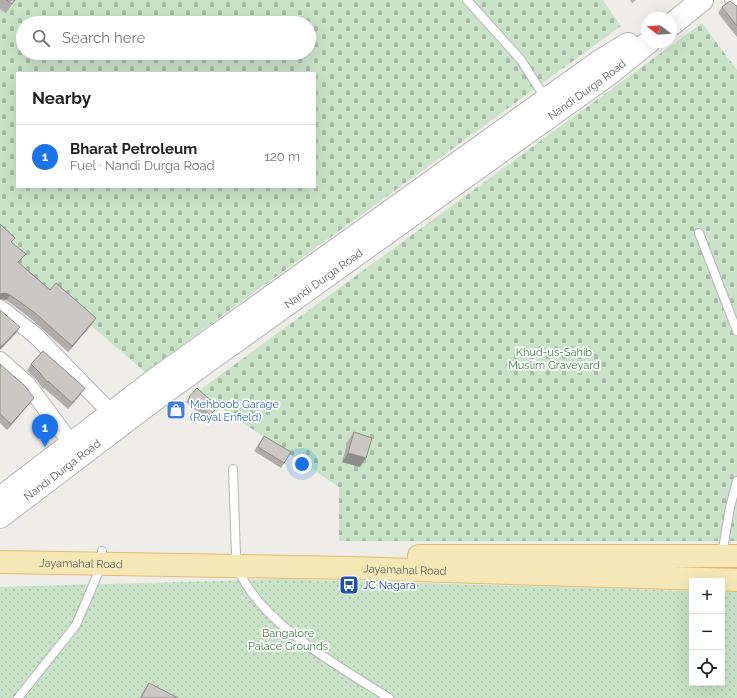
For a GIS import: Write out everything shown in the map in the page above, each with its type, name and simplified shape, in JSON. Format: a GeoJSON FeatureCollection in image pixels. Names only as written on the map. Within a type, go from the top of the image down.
{"type":"FeatureCollection","features":[{"type":"Feature","properties":{"kind":"main road"},"geometry":{"type":"LineString","coordinates":[[677,12],[697,0]]}},
{"type":"Feature","properties":{"kind":"main road"},"geometry":{"type":"LineString","coordinates":[[677,19],[702,0]]}},
{"type":"Feature","properties":{"kind":"main road","name":"Nandi Durga Road"},"geometry":{"type":"LineString","coordinates":[[0,517],[76,450],[111,413],[153,381],[600,61],[641,36]]}},
{"type":"Feature","properties":{"kind":"main road","name":"Nandi Durga Road"},"geometry":{"type":"LineString","coordinates":[[0,498],[162,394],[603,78],[641,48]]}},
{"type":"Feature","properties":{"kind":"main road","name":"Jayamahal Road"},"geometry":{"type":"LineString","coordinates":[[0,547],[102,557],[237,561],[351,568],[737,580]]}},
{"type":"Feature","properties":{"kind":"main road","name":"Jayamahal Road"},"geometry":{"type":"LineString","coordinates":[[237,561],[730,556]]}},
{"type":"Feature","properties":{"kind":"main road","name":"Jayamahal Road"},"geometry":{"type":"LineString","coordinates":[[0,562],[102,557]]}},
{"type":"Feature","properties":{"kind":"street"},"geometry":{"type":"LineString","coordinates":[[733,0],[737,4]]}},
{"type":"Feature","properties":{"kind":"street"},"geometry":{"type":"LineString","coordinates":[[0,308],[35,336],[111,413]]}},
{"type":"Feature","properties":{"kind":"street"},"geometry":{"type":"LineString","coordinates":[[0,360],[28,385],[76,450]]}},
{"type":"Feature","properties":{"kind":"lane"},"geometry":{"type":"LineString","coordinates":[[467,0],[521,60],[546,100]]}},
{"type":"Feature","properties":{"kind":"lane"},"geometry":{"type":"LineString","coordinates":[[699,233],[737,331]]}},
{"type":"Feature","properties":{"kind":"lane"},"geometry":{"type":"LineString","coordinates":[[233,469],[237,561],[248,589],[283,625],[309,646],[388,698]]}},
{"type":"Feature","properties":{"kind":"lane"},"geometry":{"type":"LineString","coordinates":[[730,556],[730,507],[737,481]]}},
{"type":"Feature","properties":{"kind":"lane"},"geometry":{"type":"LineString","coordinates":[[18,698],[76,626],[102,557]]}},
{"type":"Feature","properties":{"kind":"green space"},"geometry":{"type":"Polygon","coordinates":[[[0,0],[603,0],[621,26],[145,372],[0,247],[0,0]]]}},
{"type":"Feature","properties":{"kind":"green space","name":"Khud-us-Sahib Muslim Graveyard"},"geometry":{"type":"Polygon","coordinates":[[[702,23],[737,70],[737,541],[339,541],[339,487],[197,392],[668,48],[677,48],[677,41],[702,23]]]}},
{"type":"Feature","properties":{"kind":"green space","name":"Bangalore Palace Grounds"},"geometry":{"type":"Polygon","coordinates":[[[282,579],[689,591],[689,686],[725,686],[725,592],[737,592],[737,698],[0,698],[0,587],[282,579]]]}},
{"type":"Feature","properties":{"kind":"building"},"geometry":{"type":"Polygon","coordinates":[[[6,0],[15,0],[12,4],[6,0]]]}},
{"type":"Feature","properties":{"kind":"building"},"geometry":{"type":"Polygon","coordinates":[[[730,1],[737,6],[737,26],[722,7],[730,1]]]}},
{"type":"Feature","properties":{"kind":"building"},"geometry":{"type":"Polygon","coordinates":[[[0,224],[15,238],[11,242],[26,254],[18,262],[50,290],[56,283],[96,318],[72,346],[34,312],[10,295],[5,293],[0,294],[0,224]]]}},
{"type":"Feature","properties":{"kind":"building"},"geometry":{"type":"Polygon","coordinates":[[[0,310],[20,327],[0,347],[0,310]]]}},
{"type":"Feature","properties":{"kind":"building"},"geometry":{"type":"Polygon","coordinates":[[[43,351],[85,388],[72,403],[48,381],[47,382],[31,364],[43,351]]]}},
{"type":"Feature","properties":{"kind":"building"},"geometry":{"type":"Polygon","coordinates":[[[0,364],[25,386],[34,398],[11,424],[0,414],[0,364]]]}},
{"type":"Feature","properties":{"kind":"building"},"geometry":{"type":"Polygon","coordinates":[[[197,388],[218,407],[210,415],[189,397],[197,388]]]}},
{"type":"Feature","properties":{"kind":"building"},"geometry":{"type":"Polygon","coordinates":[[[354,432],[372,438],[366,458],[348,453],[354,432]]]}},
{"type":"Feature","properties":{"kind":"building"},"geometry":{"type":"Polygon","coordinates":[[[264,436],[291,452],[284,463],[258,447],[264,436]]]}},
{"type":"Feature","properties":{"kind":"building"},"geometry":{"type":"Polygon","coordinates":[[[149,683],[178,698],[141,698],[149,683]]]}},
{"type":"Feature","properties":{"kind":"place","name":"Mehboob Garage (Royal Enfield)"},"geometry":{"type":"Point","coordinates":[176,410]}},
{"type":"Feature","properties":{"kind":"place","name":"Bharat Petroleum"},"geometry":{"type":"Point","coordinates":[45,447]}},
{"type":"Feature","properties":{"kind":"place","name":"JC Nagara"},"geometry":{"type":"Point","coordinates":[349,585]}}]}
